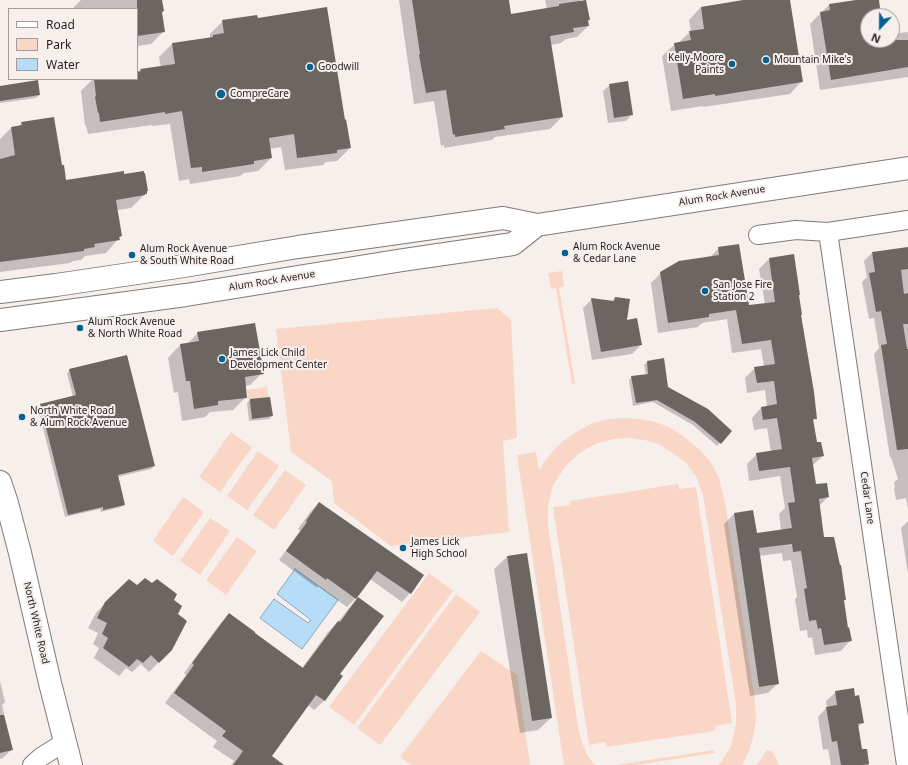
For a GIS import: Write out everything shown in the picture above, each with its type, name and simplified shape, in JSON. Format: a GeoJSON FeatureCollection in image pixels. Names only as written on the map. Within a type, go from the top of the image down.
{"type":"FeatureCollection","features":[{"type":"Feature","properties":{"kind":"main road","name":"Alum Rock Avenue"},"geometry":{"type":"LineString","coordinates":[[0,292],[70,283],[298,247],[503,218],[537,225],[908,168]]}},
{"type":"Feature","properties":{"kind":"main road","name":"Alum Rock Avenue"},"geometry":{"type":"LineString","coordinates":[[0,320],[186,295],[513,244],[537,225]]}},
{"type":"Feature","properties":{"kind":"main road"},"geometry":{"type":"LineString","coordinates":[[403,260],[412,245],[424,240],[428,235],[429,228]]}},
{"type":"Feature","properties":{"kind":"main road","name":"North White Road"},"geometry":{"type":"LineString","coordinates":[[0,482],[20,553],[50,683],[71,765]]}},
{"type":"Feature","properties":{"kind":"street"},"geometry":{"type":"LineString","coordinates":[[758,235],[796,230],[828,232],[908,220]]}},
{"type":"Feature","properties":{"kind":"street","name":"Cedar Lane"},"geometry":{"type":"LineString","coordinates":[[828,232],[906,765]]}},
{"type":"Feature","properties":{"kind":"street"},"geometry":{"type":"LineString","coordinates":[[32,765],[41,757],[65,742]]}},
{"type":"Feature","properties":{"kind":"green space"},"geometry":{"type":"Polygon","coordinates":[[[562,271],[564,286],[559,288],[575,383],[572,384],[556,288],[551,289],[548,273],[562,271]]]}},
{"type":"Feature","properties":{"kind":"green space"},"geometry":{"type":"Polygon","coordinates":[[[497,308],[511,320],[517,438],[503,441],[509,532],[391,546],[334,503],[332,481],[291,452],[276,329],[497,308]]]}},
{"type":"Feature","properties":{"kind":"green space"},"geometry":{"type":"Polygon","coordinates":[[[267,387],[270,409],[250,411],[247,390],[267,387]]]}},
{"type":"Feature","properties":{"kind":"green space"},"geometry":{"type":"Polygon","coordinates":[[[622,418],[652,421],[669,427],[699,449],[710,461],[719,478],[725,502],[755,701],[756,719],[754,734],[749,751],[742,765],[718,765],[731,746],[736,725],[736,704],[703,495],[697,478],[686,463],[660,445],[645,440],[629,438],[613,439],[595,444],[578,454],[565,467],[553,485],[548,506],[548,526],[578,727],[582,743],[589,758],[595,765],[564,765],[517,455],[536,452],[539,470],[553,451],[563,441],[578,431],[591,424],[604,420],[622,418]]]}},
{"type":"Feature","properties":{"kind":"green space"},"geometry":{"type":"Polygon","coordinates":[[[231,432],[252,447],[220,492],[199,477],[231,432]]]}},
{"type":"Feature","properties":{"kind":"green space"},"geometry":{"type":"Polygon","coordinates":[[[258,451],[279,466],[247,510],[227,496],[258,451]]]}},
{"type":"Feature","properties":{"kind":"green space"},"geometry":{"type":"Polygon","coordinates":[[[285,470],[306,485],[274,530],[253,515],[285,470]]]}},
{"type":"Feature","properties":{"kind":"green space"},"geometry":{"type":"Polygon","coordinates":[[[678,484],[679,489],[696,487],[732,723],[715,726],[715,731],[606,747],[606,742],[589,745],[553,507],[570,505],[570,501],[678,484]]]}},
{"type":"Feature","properties":{"kind":"green space"},"geometry":{"type":"Polygon","coordinates":[[[183,497],[204,512],[173,556],[153,541],[183,497]]]}},
{"type":"Feature","properties":{"kind":"green space"},"geometry":{"type":"Polygon","coordinates":[[[210,518],[230,531],[200,575],[180,561],[210,518]]]}},
{"type":"Feature","properties":{"kind":"green space"},"geometry":{"type":"Polygon","coordinates":[[[237,537],[257,551],[226,595],[206,580],[237,537]]]}},
{"type":"Feature","properties":{"kind":"green space"},"geometry":{"type":"Polygon","coordinates":[[[429,573],[453,591],[354,725],[329,707],[429,573]]]}},
{"type":"Feature","properties":{"kind":"green space"},"geometry":{"type":"Polygon","coordinates":[[[456,594],[480,612],[380,745],[357,728],[456,594]]]}},
{"type":"Feature","properties":{"kind":"green space"},"geometry":{"type":"Polygon","coordinates":[[[481,651],[517,675],[530,765],[411,765],[400,757],[481,651]]]}},
{"type":"Feature","properties":{"kind":"green space"},"geometry":{"type":"Polygon","coordinates":[[[714,750],[715,753],[636,765],[616,765],[714,750]]]}},
{"type":"Feature","properties":{"kind":"green space"},"geometry":{"type":"Polygon","coordinates":[[[767,750],[772,751],[779,765],[757,765],[767,750]]]}},
{"type":"Feature","properties":{"kind":"water"},"geometry":{"type":"Polygon","coordinates":[[[295,569],[338,600],[302,649],[260,618],[274,599],[308,623],[311,620],[277,594],[295,569]]]}},
{"type":"Feature","properties":{"kind":"building"},"geometry":{"type":"Polygon","coordinates":[[[137,0],[162,0],[165,32],[138,36],[137,0]]]}},
{"type":"Feature","properties":{"kind":"building"},"geometry":{"type":"Polygon","coordinates":[[[412,0],[509,0],[511,14],[586,0],[590,20],[588,20],[589,26],[573,28],[574,32],[550,36],[563,117],[504,126],[505,129],[455,137],[455,134],[453,135],[446,90],[426,93],[419,55],[412,0]]]}},
{"type":"Feature","properties":{"kind":"building"},"geometry":{"type":"Polygon","coordinates":[[[743,0],[790,0],[803,82],[715,96],[715,94],[683,99],[674,43],[691,40],[689,31],[704,29],[701,7],[743,0]]]}},
{"type":"Feature","properties":{"kind":"building"},"geometry":{"type":"Polygon","coordinates":[[[856,0],[879,0],[880,8],[860,8],[860,48],[900,48],[900,40],[908,40],[908,67],[831,80],[820,12],[830,10],[829,4],[856,0]]]}},
{"type":"Feature","properties":{"kind":"building"},"geometry":{"type":"Polygon","coordinates":[[[327,7],[345,120],[346,119],[351,148],[337,150],[337,153],[297,158],[294,134],[269,138],[272,158],[254,161],[254,164],[202,172],[202,167],[191,168],[182,111],[165,114],[165,112],[100,122],[95,97],[94,80],[138,80],[138,72],[141,71],[140,69],[175,64],[172,43],[213,37],[213,35],[224,33],[222,20],[257,15],[258,18],[327,7]]]}},
{"type":"Feature","properties":{"kind":"building"},"geometry":{"type":"Polygon","coordinates":[[[38,80],[40,95],[0,101],[0,86],[38,80]]]}},
{"type":"Feature","properties":{"kind":"building"},"geometry":{"type":"Polygon","coordinates":[[[628,81],[633,115],[614,118],[609,84],[628,81]]]}},
{"type":"Feature","properties":{"kind":"building"},"geometry":{"type":"Polygon","coordinates":[[[54,117],[66,180],[124,171],[124,174],[144,171],[148,191],[147,194],[116,200],[122,236],[119,237],[120,240],[94,244],[95,247],[84,249],[84,251],[0,262],[0,159],[15,155],[11,127],[22,125],[21,122],[54,117]]]}},
{"type":"Feature","properties":{"kind":"building"},"geometry":{"type":"Polygon","coordinates":[[[739,244],[749,305],[775,302],[769,258],[794,254],[800,295],[801,315],[814,392],[817,419],[813,419],[817,442],[821,442],[824,456],[812,458],[816,484],[827,483],[829,497],[819,499],[824,537],[834,537],[841,565],[848,628],[849,627],[852,641],[824,645],[821,628],[818,629],[816,620],[809,621],[804,589],[807,588],[801,551],[793,552],[792,544],[759,548],[779,684],[759,687],[734,513],[753,510],[757,533],[792,528],[788,503],[795,502],[790,467],[759,471],[756,453],[782,449],[777,418],[763,420],[761,407],[777,404],[774,381],[757,383],[754,367],[775,364],[771,340],[742,344],[736,310],[709,314],[709,317],[668,323],[660,272],[679,261],[719,255],[718,247],[739,244]]]}},
{"type":"Feature","properties":{"kind":"building"},"geometry":{"type":"Polygon","coordinates":[[[908,247],[908,269],[901,270],[904,294],[908,293],[908,324],[903,324],[908,349],[908,449],[897,450],[881,345],[887,344],[881,311],[876,312],[869,273],[875,272],[872,252],[908,247]]]}},
{"type":"Feature","properties":{"kind":"building"},"geometry":{"type":"Polygon","coordinates":[[[615,297],[630,299],[627,320],[637,318],[642,345],[601,352],[591,298],[614,301],[615,297]]]}},
{"type":"Feature","properties":{"kind":"building","name":"James Lick Child Development Center"},"geometry":{"type":"Polygon","coordinates":[[[255,323],[264,374],[245,377],[247,398],[218,401],[218,405],[194,409],[190,381],[186,381],[180,344],[199,341],[197,332],[255,323]]]}},
{"type":"Feature","properties":{"kind":"building"},"geometry":{"type":"Polygon","coordinates":[[[127,355],[155,466],[118,475],[125,505],[103,510],[103,507],[68,515],[40,404],[76,395],[69,369],[127,355]]]}},
{"type":"Feature","properties":{"kind":"building"},"geometry":{"type":"Polygon","coordinates":[[[664,358],[668,387],[708,409],[732,431],[721,444],[695,422],[657,400],[636,403],[631,376],[648,374],[647,361],[664,358]]]}},
{"type":"Feature","properties":{"kind":"building"},"geometry":{"type":"Polygon","coordinates":[[[270,397],[273,416],[252,419],[250,399],[270,397]]]}},
{"type":"Feature","properties":{"kind":"building"},"geometry":{"type":"Polygon","coordinates":[[[319,502],[424,575],[411,594],[377,571],[356,599],[327,578],[326,580],[286,551],[307,522],[306,521],[319,502]]]}},
{"type":"Feature","properties":{"kind":"building"},"geometry":{"type":"Polygon","coordinates":[[[527,553],[552,718],[532,721],[507,556],[527,553]]]}},
{"type":"Feature","properties":{"kind":"building"},"geometry":{"type":"Polygon","coordinates":[[[145,578],[152,583],[157,579],[177,594],[174,600],[182,606],[178,614],[187,621],[172,650],[159,663],[151,655],[143,663],[137,659],[129,667],[103,648],[108,638],[102,634],[107,623],[97,618],[105,602],[129,579],[137,585],[145,578]]]}},
{"type":"Feature","properties":{"kind":"building"},"geometry":{"type":"Polygon","coordinates":[[[358,597],[384,616],[340,674],[343,676],[325,701],[316,695],[272,756],[284,765],[233,765],[243,751],[222,736],[226,731],[174,693],[194,665],[192,663],[229,613],[303,668],[358,597]]]}},
{"type":"Feature","properties":{"kind":"building"},"geometry":{"type":"Polygon","coordinates":[[[854,688],[855,696],[859,695],[864,723],[858,724],[862,749],[867,749],[869,764],[841,765],[837,741],[832,742],[826,707],[837,705],[835,691],[854,688]]]}},
{"type":"Feature","properties":{"kind":"building"},"geometry":{"type":"Polygon","coordinates":[[[0,715],[4,715],[13,750],[0,753],[0,715]]]}},
{"type":"Feature","properties":{"kind":"place","name":"Mountain Mike's"},"geometry":{"type":"Point","coordinates":[766,60]}},
{"type":"Feature","properties":{"kind":"place","name":"Kelly-Moore Paints"},"geometry":{"type":"Point","coordinates":[732,64]}},
{"type":"Feature","properties":{"kind":"place","name":"Goodwill"},"geometry":{"type":"Point","coordinates":[310,67]}},
{"type":"Feature","properties":{"kind":"place","name":"CompreCare"},"geometry":{"type":"Point","coordinates":[221,94]}},
{"type":"Feature","properties":{"kind":"place","name":"Alum Rock Avenue & Cedar Lane"},"geometry":{"type":"Point","coordinates":[565,253]}},
{"type":"Feature","properties":{"kind":"place","name":"Alum Rock Avenue & South White Road"},"geometry":{"type":"Point","coordinates":[132,255]}},
{"type":"Feature","properties":{"kind":"place","name":"San Jose Fire Station 2"},"geometry":{"type":"Point","coordinates":[705,291]}},
{"type":"Feature","properties":{"kind":"place","name":"Alum Rock Avenue & North White Road"},"geometry":{"type":"Point","coordinates":[80,328]}},
{"type":"Feature","properties":{"kind":"place","name":"James Lick Child Development Center"},"geometry":{"type":"Point","coordinates":[222,359]}},
{"type":"Feature","properties":{"kind":"place","name":"North White Road & Alum Rock Avenue"},"geometry":{"type":"Point","coordinates":[22,417]}},
{"type":"Feature","properties":{"kind":"place","name":"James Lick High School"},"geometry":{"type":"Point","coordinates":[403,548]}}]}
